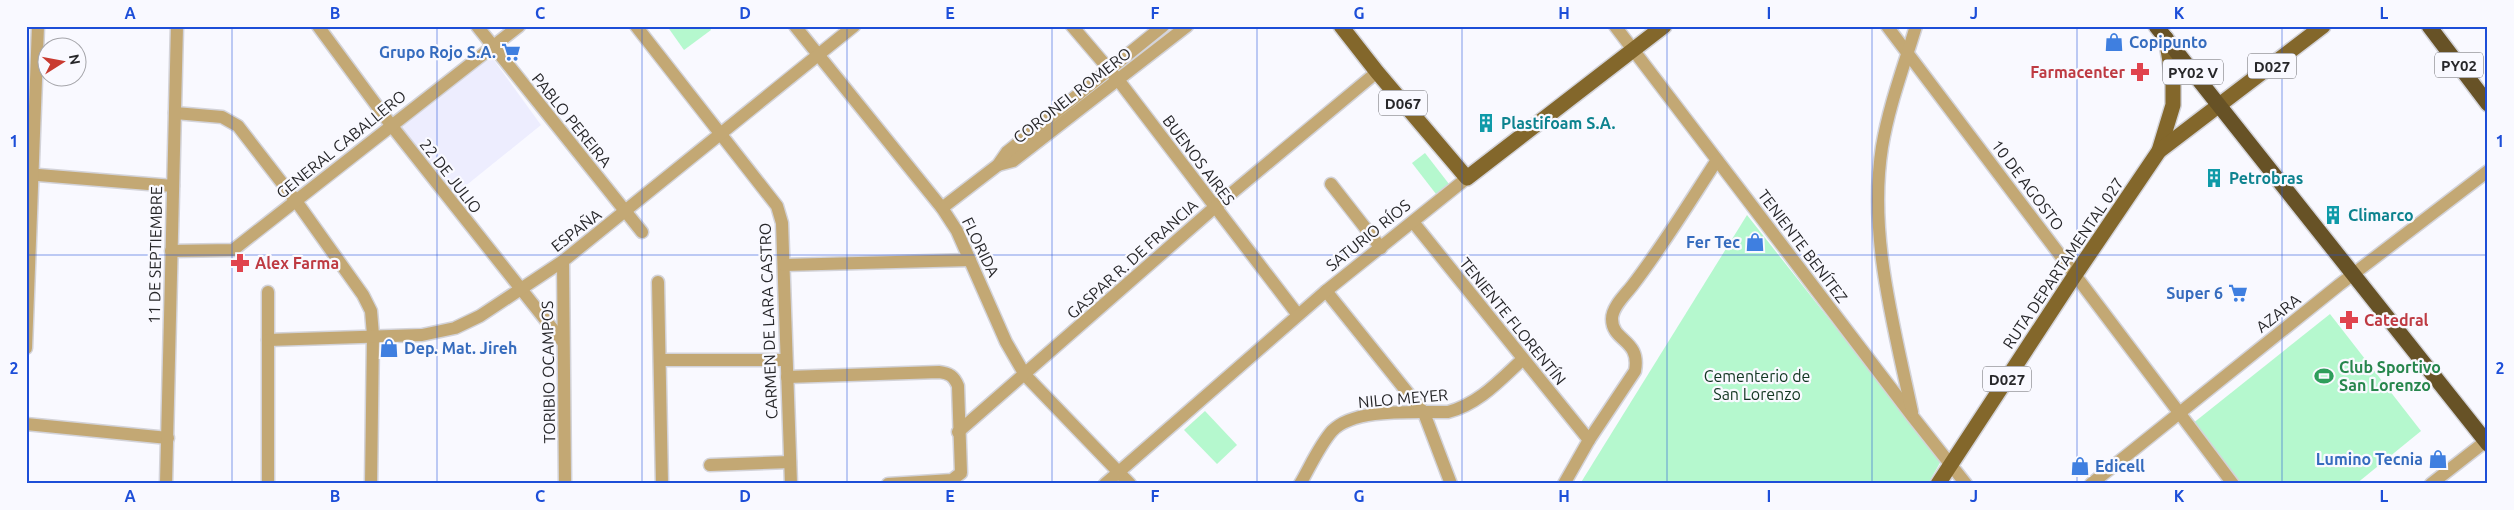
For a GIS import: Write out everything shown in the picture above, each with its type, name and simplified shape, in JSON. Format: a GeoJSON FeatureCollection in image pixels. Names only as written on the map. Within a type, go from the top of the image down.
{"type":"FeatureCollection","features":[{"type":"Feature","properties":{"kind":"highway","name":"PY02"},"geometry":{"type":"LineString","coordinates":[[2429,26],[2488,104]]}},
{"type":"Feature","properties":{"kind":"highway","name":"PY02 V"},"geometry":{"type":"LineString","coordinates":[[2161,32],[2221,106],[2273,176],[2355,275],[2487,443]]}},
{"type":"Feature","properties":{"kind":"main road","name":"D067"},"geometry":{"type":"LineString","coordinates":[[1341,26],[1377,72],[1467,178]]}},
{"type":"Feature","properties":{"kind":"main road","name":"SATURIO RÍOS"},"geometry":{"type":"LineString","coordinates":[[1467,178],[1664,26]]}},
{"type":"Feature","properties":{"kind":"main road","name":"D027"},"geometry":{"type":"LineString","coordinates":[[2221,106],[2323,26]]}},
{"type":"Feature","properties":{"kind":"main road"},"geometry":{"type":"LineString","coordinates":[[2159,151],[2173,105],[2173,79],[2161,32]]}},
{"type":"Feature","properties":{"kind":"main road","name":"RUTA DEPARTAMENTAL 027"},"geometry":{"type":"LineString","coordinates":[[1938,484],[2159,151],[2221,106]]}},
{"type":"Feature","properties":{"kind":"street"},"geometry":{"type":"LineString","coordinates":[[26,348],[29,175],[38,26]]}},
{"type":"Feature","properties":{"kind":"street","name":"11 DE SEPTIEMBRE"},"geometry":{"type":"LineString","coordinates":[[166,484],[177,26]]}},
{"type":"Feature","properties":{"kind":"street","name":"22 DE JULIO"},"geometry":{"type":"LineString","coordinates":[[318,26],[391,125],[563,342]]}},
{"type":"Feature","properties":{"kind":"street","name":"PABLO PEREIRA"},"geometry":{"type":"LineString","coordinates":[[477,26],[642,232]]}},
{"type":"Feature","properties":{"kind":"street","name":"GENERAL CABALLERO"},"geometry":{"type":"LineString","coordinates":[[171,251],[233,250],[519,26]]}},
{"type":"Feature","properties":{"kind":"street","name":"CARMEN DE LARA CASTRO"},"geometry":{"type":"LineString","coordinates":[[636,26],[720,136],[777,206],[782,223],[791,484]]}},
{"type":"Feature","properties":{"kind":"street","name":"FLORIDA"},"geometry":{"type":"LineString","coordinates":[[795,26],[942,208],[957,231],[1006,342],[1025,375],[1130,484]]}},
{"type":"Feature","properties":{"kind":"street","name":"ESPAÑA"},"geometry":{"type":"LineString","coordinates":[[268,340],[373,335],[422,335],[455,328],[480,316],[563,261],[854,26]]}},
{"type":"Feature","properties":{"kind":"street","name":"BUENOS AIRES"},"geometry":{"type":"LineString","coordinates":[[1072,26],[1108,71],[1119,81],[1298,315]]}},
{"type":"Feature","properties":{"kind":"street","name":"CORONEL ROMERO"},"geometry":{"type":"LineString","coordinates":[[1049,126],[1108,71],[1163,26]]}},
{"type":"Feature","properties":{"kind":"street","name":"CORONEL ROMERO"},"geometry":{"type":"LineString","coordinates":[[942,208],[998,165],[1007,152],[1119,81],[1187,26]]}},
{"type":"Feature","properties":{"kind":"street","name":"TENIENTE BENÍTEZ"},"geometry":{"type":"LineString","coordinates":[[1615,26],[1966,484]]}},
{"type":"Feature","properties":{"kind":"street","name":"10 DE AGOSTO"},"geometry":{"type":"LineString","coordinates":[[1887,26],[2233,484]]}},
{"type":"Feature","properties":{"kind":"street"},"geometry":{"type":"LineString","coordinates":[[1913,417],[1896,336],[1878,223],[1882,148],[1889,110],[1916,26]]}},
{"type":"Feature","properties":{"kind":"street","name":"GASPAR R. DE FRANCIA"},"geometry":{"type":"LineString","coordinates":[[958,432],[1215,207],[1377,72]]}},
{"type":"Feature","properties":{"kind":"street"},"geometry":{"type":"LineString","coordinates":[[175,113],[222,118],[238,126],[296,201],[363,294],[370,311],[373,335],[371,484]]}},
{"type":"Feature","properties":{"kind":"street"},"geometry":{"type":"LineString","coordinates":[[1564,484],[1589,440],[1635,371],[1635,351],[1615,330],[1612,318],[1618,305],[1660,248],[1717,160]]}},
{"type":"Feature","properties":{"kind":"street","name":"AZARA"},"geometry":{"type":"LineString","coordinates":[[2091,484],[2179,412],[2488,171]]}},
{"type":"Feature","properties":{"kind":"street"},"geometry":{"type":"LineString","coordinates":[[29,175],[173,186]]}},
{"type":"Feature","properties":{"kind":"street","name":"SATURIO RÍOS"},"geometry":{"type":"LineString","coordinates":[[1105,484],[1326,291],[1467,178]]}},
{"type":"Feature","properties":{"kind":"street"},"geometry":{"type":"LineString","coordinates":[[1331,184],[1381,248]]}},
{"type":"Feature","properties":{"kind":"street","name":"TENIENTE FLORENTÍN"},"geometry":{"type":"LineString","coordinates":[[1413,222],[1589,440]]}},
{"type":"Feature","properties":{"kind":"street"},"geometry":{"type":"LineString","coordinates":[[784,265],[970,260]]}},
{"type":"Feature","properties":{"kind":"street","name":"TORIBIO OCAMPOS"},"geometry":{"type":"LineString","coordinates":[[563,261],[566,484]]}},
{"type":"Feature","properties":{"kind":"street"},"geometry":{"type":"LineString","coordinates":[[658,282],[662,484]]}},
{"type":"Feature","properties":{"kind":"street"},"geometry":{"type":"LineString","coordinates":[[1326,291],[1424,413],[1451,484]]}},
{"type":"Feature","properties":{"kind":"street"},"geometry":{"type":"LineString","coordinates":[[268,292],[268,484]]}},
{"type":"Feature","properties":{"kind":"street","name":"NILO MEYER"},"geometry":{"type":"LineString","coordinates":[[1300,484],[1332,432],[1346,421],[1366,415],[1448,412],[1461,409],[1480,398],[1523,359]]}},
{"type":"Feature","properties":{"kind":"street"},"geometry":{"type":"LineString","coordinates":[[661,360],[786,360]]}},
{"type":"Feature","properties":{"kind":"street"},"geometry":{"type":"LineString","coordinates":[[787,377],[939,372],[948,373],[955,378],[958,386],[958,432],[961,473],[952,480],[941,483],[888,484]]}},
{"type":"Feature","properties":{"kind":"street"},"geometry":{"type":"LineString","coordinates":[[26,424],[168,438]]}},
{"type":"Feature","properties":{"kind":"street"},"geometry":{"type":"LineString","coordinates":[[2431,484],[2487,443]]}},
{"type":"Feature","properties":{"kind":"street"},"geometry":{"type":"LineString","coordinates":[[710,464],[790,462]]}},
{"type":"Feature","properties":{"kind":"shaded area"},"geometry":{"type":"Polygon","coordinates":[[[491,56],[541,125],[453,196],[400,127],[491,56]]]}},
{"type":"Feature","properties":{"kind":"green space"},"geometry":{"type":"Polygon","coordinates":[[[667,26],[709,26],[711,30],[684,50],[667,26]]]}},
{"type":"Feature","properties":{"kind":"green space"},"geometry":{"type":"Polygon","coordinates":[[[1425,153],[1449,184],[1436,194],[1412,163],[1425,153]]]}},
{"type":"Feature","properties":{"kind":"green space","name":"Cementerio de San Lorenzo"},"geometry":{"type":"Polygon","coordinates":[[[1747,215],[1941,461],[1928,484],[1580,484],[1747,215]]]}},
{"type":"Feature","properties":{"kind":"green space","name":"Club Sportivo San Lorenzo"},"geometry":{"type":"Polygon","coordinates":[[[2330,314],[2421,431],[2356,484],[2238,484],[2192,424],[2330,314]]]}},
{"type":"Feature","properties":{"kind":"green space"},"geometry":{"type":"Polygon","coordinates":[[[1205,411],[1237,445],[1217,464],[1184,430],[1205,411]]]}},
{"type":"Feature","properties":{"kind":"place","name":"Copipunto"},"geometry":{"type":"Point","coordinates":[2114,42]}},
{"type":"Feature","properties":{"kind":"place","name":"Grupo Rojo S.A."},"geometry":{"type":"Point","coordinates":[511,52]}},
{"type":"Feature","properties":{"kind":"place","name":"Farmacenter"},"geometry":{"type":"Point","coordinates":[2140,72]}},
{"type":"Feature","properties":{"kind":"place","name":"Plastifoam S.A."},"geometry":{"type":"Point","coordinates":[1486,123]}},
{"type":"Feature","properties":{"kind":"place","name":"Petrobras"},"geometry":{"type":"Point","coordinates":[2214,178]}},
{"type":"Feature","properties":{"kind":"place","name":"Climarco"},"geometry":{"type":"Point","coordinates":[2333,215]}},
{"type":"Feature","properties":{"kind":"place","name":"Fer Tec"},"geometry":{"type":"Point","coordinates":[1755,242]}},
{"type":"Feature","properties":{"kind":"place","name":"Alex Farma"},"geometry":{"type":"Point","coordinates":[240,263]}},
{"type":"Feature","properties":{"kind":"place","name":"Super 6"},"geometry":{"type":"Point","coordinates":[2238,293]}},
{"type":"Feature","properties":{"kind":"place","name":"Catedral"},"geometry":{"type":"Point","coordinates":[2349,320]}},
{"type":"Feature","properties":{"kind":"place","name":"Dep. Mat. Jireh"},"geometry":{"type":"Point","coordinates":[389,348]}},
{"type":"Feature","properties":{"kind":"place","name":"Club Sportivo San Lorenzo"},"geometry":{"type":"Point","coordinates":[2324,376]}},
{"type":"Feature","properties":{"kind":"place","name":"Lumino Tecnia"},"geometry":{"type":"Point","coordinates":[2438,459]}},
{"type":"Feature","properties":{"kind":"place","name":"Edicell"},"geometry":{"type":"Point","coordinates":[2080,466]}}]}
